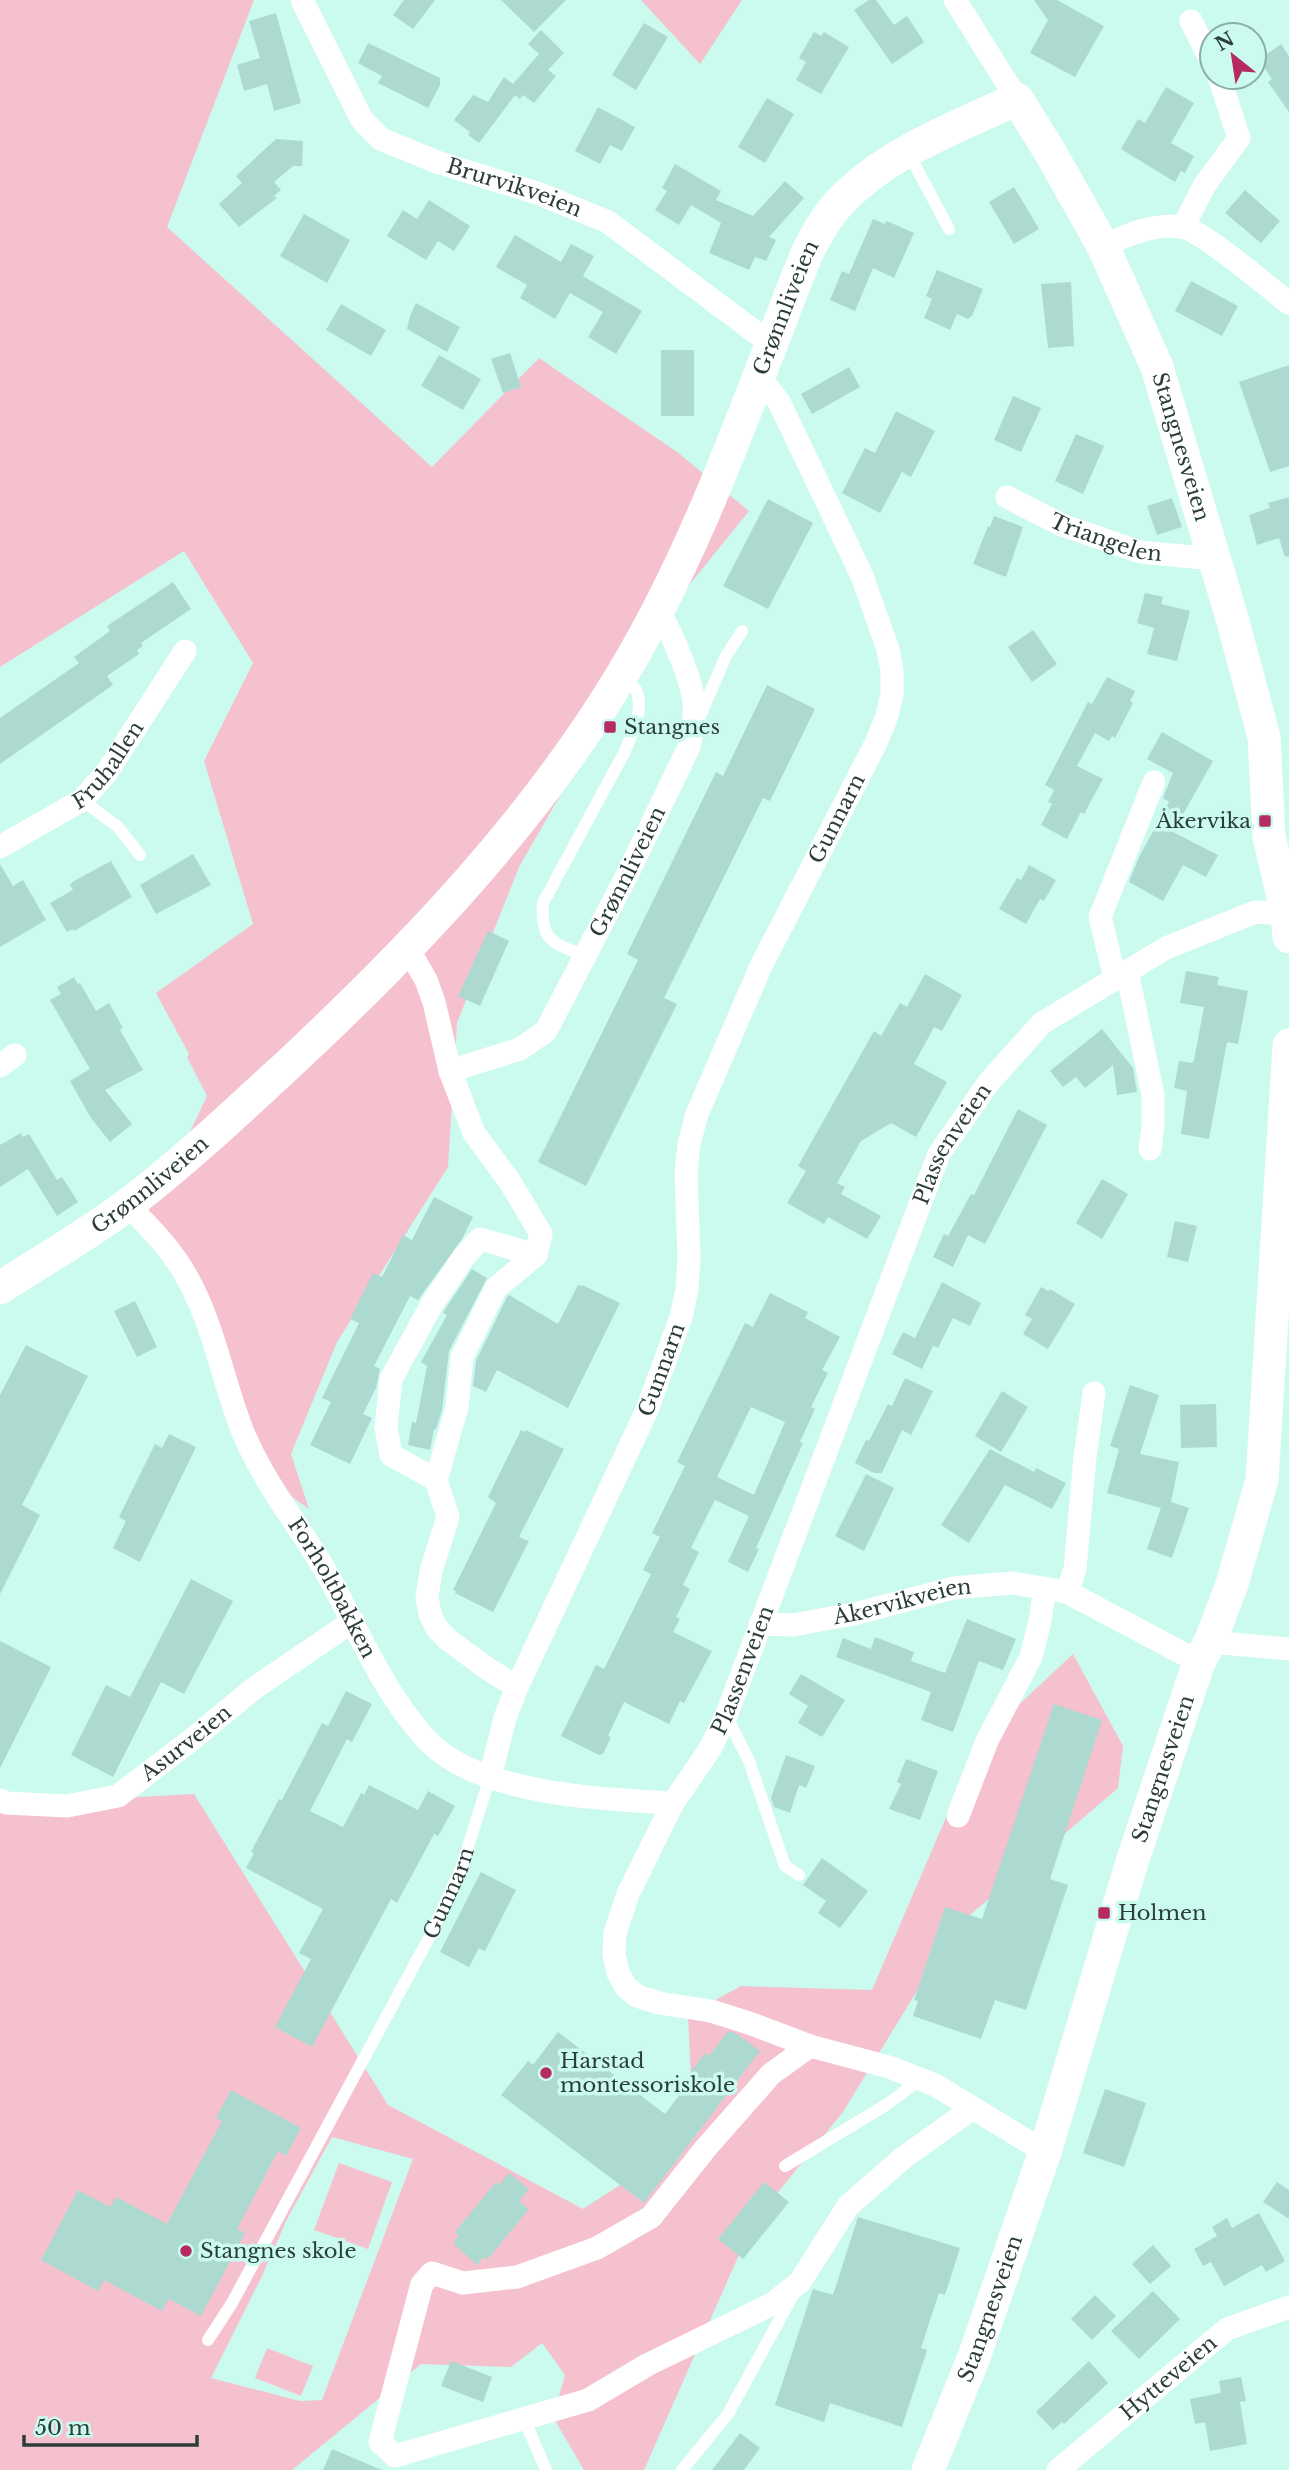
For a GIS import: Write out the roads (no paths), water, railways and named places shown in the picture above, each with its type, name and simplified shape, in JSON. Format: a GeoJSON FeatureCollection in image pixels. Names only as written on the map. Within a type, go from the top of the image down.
{"type":"FeatureCollection","features":[{"type":"Feature","properties":{"kind":"main road","name":"Grønnliveien"},"geometry":{"type":"LineString","coordinates":[[0,1288],[127,1205],[241,1109],[408,949],[462,890],[527,811],[620,678],[688,550],[716,487],[807,253],[821,227],[838,204],[866,177],[907,150],[1017,99]]}},
{"type":"Feature","properties":{"kind":"main road","name":"Stangnesveien"},"geometry":{"type":"LineString","coordinates":[[1017,99],[1103,246],[1157,367],[1232,618],[1264,737],[1269,837],[1288,925]]}},
{"type":"Feature","properties":{"kind":"main road","name":"Stangnesveien"},"geometry":{"type":"LineString","coordinates":[[928,2470],[974,2357],[1045,2151],[1132,1862],[1205,1652],[1232,1584],[1262,1480],[1289,1059]]}},
{"type":"Feature","properties":{"kind":"street","name":"Brurvikveien"},"geometry":{"type":"LineString","coordinates":[[302,0],[362,120],[381,139],[437,162],[540,194],[608,222],[770,343]]}},
{"type":"Feature","properties":{"kind":"street","name":"Stangnesveien"},"geometry":{"type":"LineString","coordinates":[[955,0],[1017,99]]}},
{"type":"Feature","properties":{"kind":"street"},"geometry":{"type":"LineString","coordinates":[[1191,21],[1198,35]]}},
{"type":"Feature","properties":{"kind":"street"},"geometry":{"type":"LineString","coordinates":[[1184,227],[1204,186],[1239,138],[1224,91]]}},
{"type":"Feature","properties":{"kind":"street"},"geometry":{"type":"LineString","coordinates":[[1103,246],[1142,230],[1184,227],[1220,249],[1289,303]]}},
{"type":"Feature","properties":{"kind":"street","name":"Gunnarn"},"geometry":{"type":"LineString","coordinates":[[490,1777],[505,1718],[517,1687],[647,1410],[681,1317],[687,1290],[688,1257],[685,1173],[697,1114],[761,966],[876,743],[892,694],[888,649],[862,576],[779,402],[759,376]]}},
{"type":"Feature","properties":{"kind":"street","name":"Triangelen"},"geometry":{"type":"LineString","coordinates":[[1007,497],[1062,525],[1140,552],[1214,559]]}},
{"type":"Feature","properties":{"kind":"street","name":"Grønnliveien"},"geometry":{"type":"LineString","coordinates":[[450,1071],[510,1054],[535,1041],[547,1031],[689,747],[692,736],[692,695],[669,626],[657,609]]}},
{"type":"Feature","properties":{"kind":"street","name":"Fruhallen"},"geometry":{"type":"LineString","coordinates":[[0,847],[82,800],[107,772],[185,651]]}},
{"type":"Feature","properties":{"kind":"street"},"geometry":{"type":"LineString","coordinates":[[1150,1149],[1153,1095],[1121,975],[1100,917],[1154,782]]}},
{"type":"Feature","properties":{"kind":"street","name":"Plassenveien"},"geometry":{"type":"LineString","coordinates":[[1045,2151],[935,2085],[889,2067],[810,2046],[749,2022],[711,2011],[659,2003],[637,1996],[626,1987],[618,1973],[614,1954],[615,1933],[628,1894],[673,1803],[709,1749],[726,1716],[939,1154],[989,1082],[1042,1023],[1166,948],[1255,912],[1288,925]]}},
{"type":"Feature","properties":{"kind":"street"},"geometry":{"type":"LineString","coordinates":[[408,949],[426,980],[434,1002],[450,1071],[474,1133],[510,1182],[541,1234],[536,1255],[496,1288],[462,1357],[457,1406],[436,1480],[448,1517],[431,1571],[427,1597],[436,1627],[447,1639],[517,1687]]}},
{"type":"Feature","properties":{"kind":"street","name":"Forholtbakken"},"geometry":{"type":"LineString","coordinates":[[127,1205],[156,1235],[191,1283],[211,1332],[245,1439],[260,1468],[328,1574],[402,1710],[428,1742],[446,1757],[490,1777],[522,1787],[615,1801],[673,1803]]}},
{"type":"Feature","properties":{"kind":"street"},"geometry":{"type":"LineString","coordinates":[[436,1480],[391,1455],[386,1427],[391,1379],[432,1304],[463,1258],[480,1239],[536,1255]]}},
{"type":"Feature","properties":{"kind":"street"},"geometry":{"type":"LineString","coordinates":[[958,1816],[987,1741],[1031,1657],[1041,1622],[1056,1590],[1075,1569],[1084,1457],[1094,1393]]}},
{"type":"Feature","properties":{"kind":"street","name":"Åkervikveien"},"geometry":{"type":"LineString","coordinates":[[760,1624],[793,1625],[953,1588],[1012,1583],[1056,1590],[1205,1652]]}},
{"type":"Feature","properties":{"kind":"street","name":"Asurveien"},"geometry":{"type":"LineString","coordinates":[[0,1800],[6,1803],[66,1806],[118,1796],[253,1689],[352,1621]]}},
{"type":"Feature","properties":{"kind":"street"},"geometry":{"type":"LineString","coordinates":[[1205,1652],[1289,1649]]}},
{"type":"Feature","properties":{"kind":"street"},"geometry":{"type":"LineString","coordinates":[[810,2046],[771,2074],[705,2149],[652,2217],[597,2248],[517,2277],[463,2283],[432,2273],[422,2284],[380,2442],[392,2463],[588,2400],[647,2365],[772,2304],[800,2282],[848,2206],[903,2158],[973,2108]]}},
{"type":"Feature","properties":{"kind":"street","name":"Hytteveien"},"geometry":{"type":"LineString","coordinates":[[1058,2470],[1227,2329],[1289,2307]]}},
{"type":"Feature","properties":{"kind":"lane"},"geometry":{"type":"LineString","coordinates":[[907,150],[949,229]]}},
{"type":"Feature","properties":{"kind":"lane"},"geometry":{"type":"LineString","coordinates":[[692,736],[726,656],[742,631]]}},
{"type":"Feature","properties":{"kind":"lane"},"geometry":{"type":"LineString","coordinates":[[586,957],[551,940],[542,921],[543,903],[624,753],[634,727],[638,706],[637,692],[634,686],[620,678]]}},
{"type":"Feature","properties":{"kind":"lane"},"geometry":{"type":"LineString","coordinates":[[82,800],[118,827],[140,855]]}},
{"type":"Feature","properties":{"kind":"lane"},"geometry":{"type":"LineString","coordinates":[[726,1716],[750,1761],[767,1810],[768,1822],[785,1866],[799,1875]]}},
{"type":"Feature","properties":{"kind":"lane","name":"Gunnarn"},"geometry":{"type":"LineString","coordinates":[[208,2340],[244,2281],[431,1934],[461,1869],[490,1777]]}},
{"type":"Feature","properties":{"kind":"lane"},"geometry":{"type":"LineString","coordinates":[[785,2166],[886,2105],[921,2080]]}},
{"type":"Feature","properties":{"kind":"lane"},"geometry":{"type":"LineString","coordinates":[[682,2470],[728,2414],[800,2282]]}},
{"type":"Feature","properties":{"kind":"lane"},"geometry":{"type":"LineString","coordinates":[[524,2419],[546,2470]]}},
{"type":"Feature","properties":{"kind":"place","name":"Stangnes"},"geometry":{"type":"Point","coordinates":[610,727]}},
{"type":"Feature","properties":{"kind":"place","name":"Åkervika"},"geometry":{"type":"Point","coordinates":[1265,821]}},
{"type":"Feature","properties":{"kind":"place","name":"Holmen"},"geometry":{"type":"Point","coordinates":[1104,1913]}},
{"type":"Feature","properties":{"kind":"place","name":"Harstad montessoriskole"},"geometry":{"type":"Point","coordinates":[546,2073]}},
{"type":"Feature","properties":{"kind":"place","name":"Stangnes skole"},"geometry":{"type":"Point","coordinates":[186,2251]}}]}
